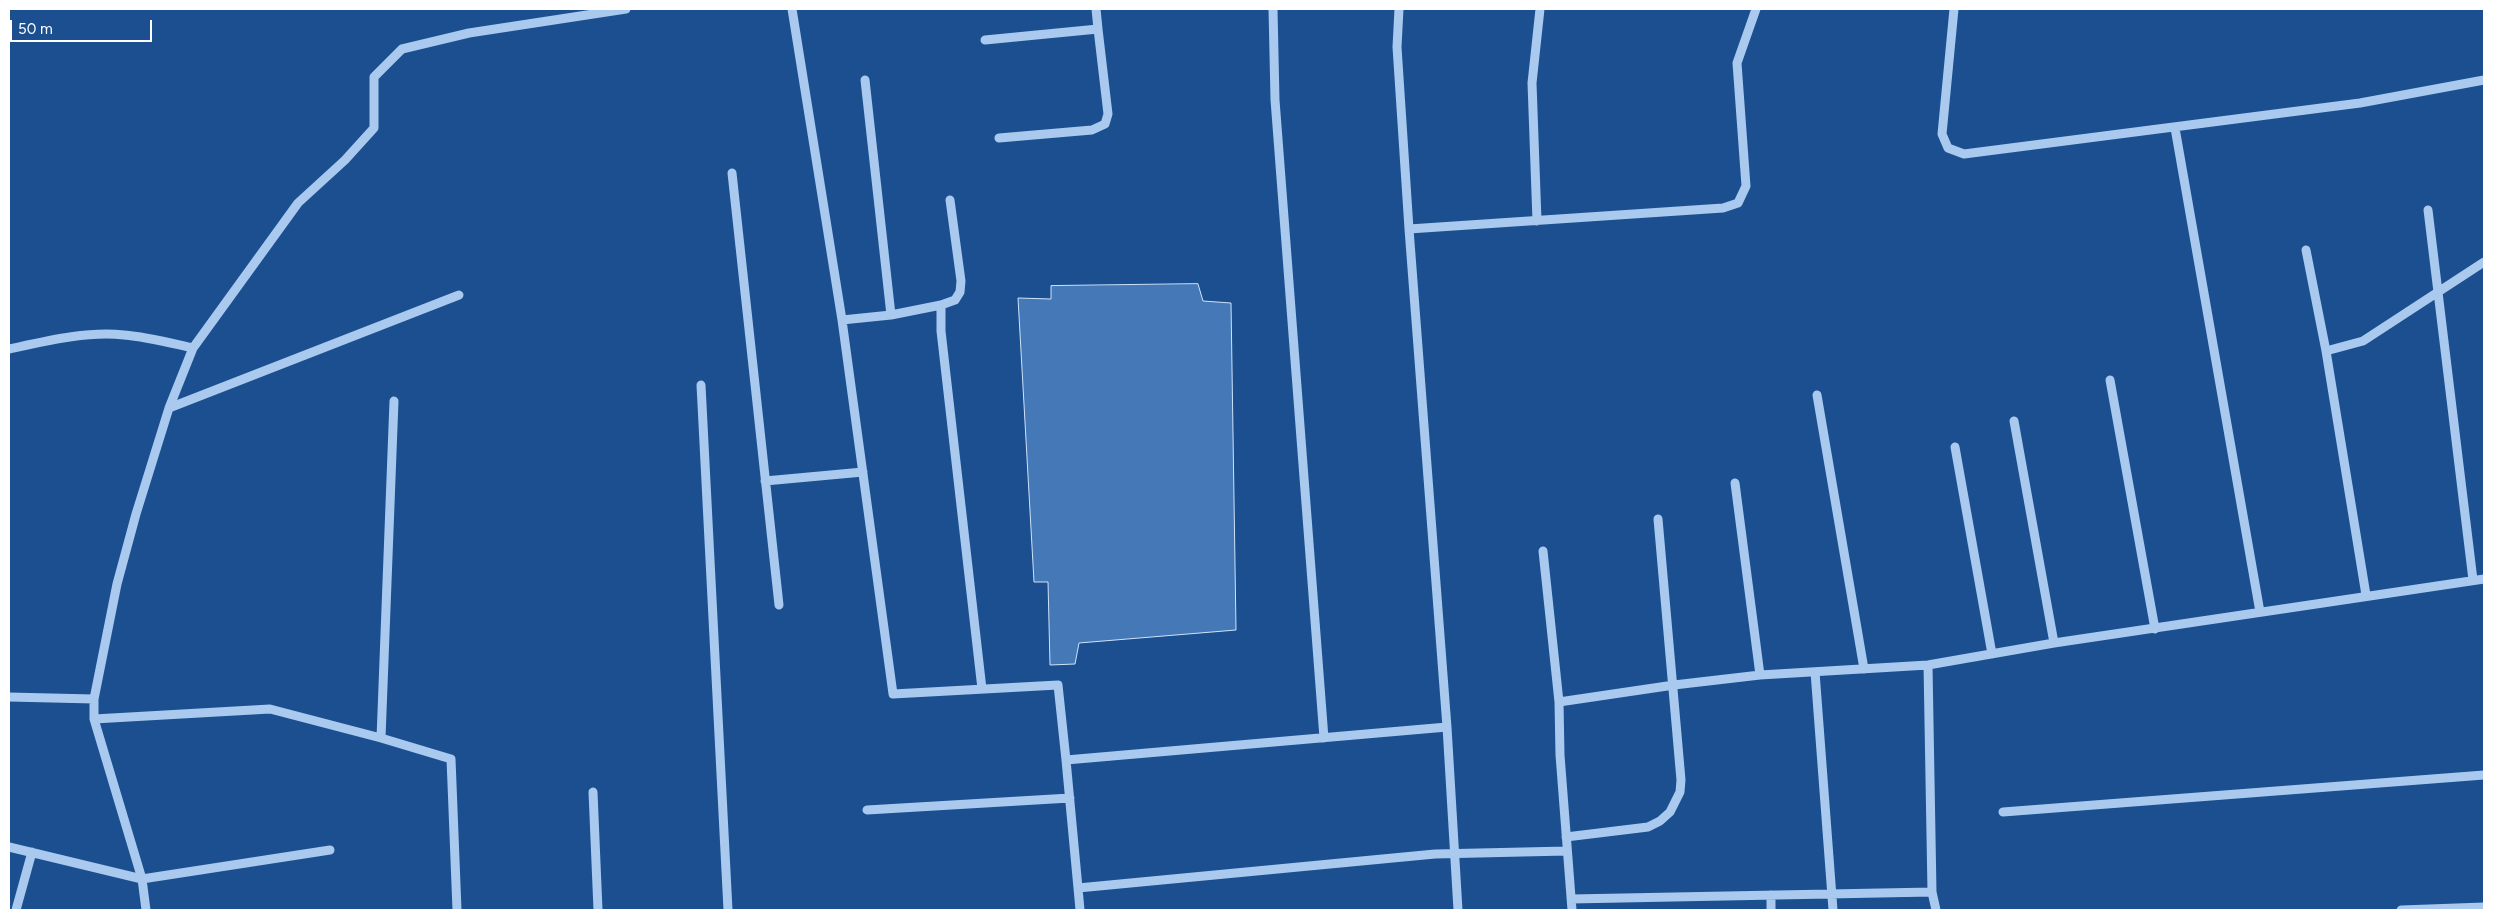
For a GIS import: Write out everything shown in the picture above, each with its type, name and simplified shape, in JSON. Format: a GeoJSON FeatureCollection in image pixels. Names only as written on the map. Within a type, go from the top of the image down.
{"type":"FeatureCollection","features":[{"type":"Feature","properties":{"kind":"street"},"geometry":{"type":"LineString","coordinates":[[146,910],[142,879],[94,720],[94,699],[119,575],[136,514],[169,408],[193,348],[298,203],[345,160],[374,128],[374,77],[402,49],[469,33],[626,9]]}},
{"type":"Feature","properties":{"kind":"street"},"geometry":{"type":"LineString","coordinates":[[792,9],[842,320],[893,694],[1058,684],[1080,910]]}},
{"type":"Feature","properties":{"kind":"street"},"geometry":{"type":"LineString","coordinates":[[999,138],[1092,130],[1106,124],[1108,114],[1096,9]]}},
{"type":"Feature","properties":{"kind":"street"},"geometry":{"type":"LineString","coordinates":[[1273,9],[1275,100],[1324,738]]}},
{"type":"Feature","properties":{"kind":"street"},"geometry":{"type":"LineString","coordinates":[[1400,9],[1398,47],[1409,229],[1447,727],[1458,910]]}},
{"type":"Feature","properties":{"kind":"street"},"geometry":{"type":"LineString","coordinates":[[1537,220],[1532,83],[1540,9]]}},
{"type":"Feature","properties":{"kind":"street"},"geometry":{"type":"LineString","coordinates":[[1409,229],[1723,208],[1738,203],[1746,186],[1737,62],[1756,9]]}},
{"type":"Feature","properties":{"kind":"street"},"geometry":{"type":"LineString","coordinates":[[1954,9],[1942,134],[1948,148],[1964,154],[2360,103],[2484,80]]}},
{"type":"Feature","properties":{"kind":"street"},"geometry":{"type":"LineString","coordinates":[[985,40],[1098,30]]}},
{"type":"Feature","properties":{"kind":"street"},"geometry":{"type":"LineString","coordinates":[[865,80],[891,315]]}},
{"type":"Feature","properties":{"kind":"street"},"geometry":{"type":"LineString","coordinates":[[2175,128],[2260,612]]}},
{"type":"Feature","properties":{"kind":"street"},"geometry":{"type":"LineString","coordinates":[[732,173],[778,605]]}},
{"type":"Feature","properties":{"kind":"street"},"geometry":{"type":"LineString","coordinates":[[842,320],[891,315],[941,305],[955,300],[960,292],[961,281],[950,200]]}},
{"type":"Feature","properties":{"kind":"street"},"geometry":{"type":"LineString","coordinates":[[2428,210],[2474,580]]}},
{"type":"Feature","properties":{"kind":"street"},"geometry":{"type":"LineString","coordinates":[[2306,250],[2326,352],[2366,595]]}},
{"type":"Feature","properties":{"kind":"street"},"geometry":{"type":"LineString","coordinates":[[2326,352],[2363,341],[2484,262]]}},
{"type":"Feature","properties":{"kind":"street"},"geometry":{"type":"LineString","coordinates":[[169,408],[459,296]]}},
{"type":"Feature","properties":{"kind":"street"},"geometry":{"type":"LineString","coordinates":[[941,305],[941,330],[982,689]]}},
{"type":"Feature","properties":{"kind":"street"},"geometry":{"type":"LineString","coordinates":[[9,349],[50,340],[98,335],[152,338],[193,348]]}},
{"type":"Feature","properties":{"kind":"street"},"geometry":{"type":"LineString","coordinates":[[2110,380],[2155,629]]}},
{"type":"Feature","properties":{"kind":"street"},"geometry":{"type":"LineString","coordinates":[[702,385],[728,910]]}},
{"type":"Feature","properties":{"kind":"street"},"geometry":{"type":"LineString","coordinates":[[1817,394],[1864,669]]}},
{"type":"Feature","properties":{"kind":"street"},"geometry":{"type":"LineString","coordinates":[[381,738],[394,401]]}},
{"type":"Feature","properties":{"kind":"street"},"geometry":{"type":"LineString","coordinates":[[2014,421],[2054,643]]}},
{"type":"Feature","properties":{"kind":"street"},"geometry":{"type":"LineString","coordinates":[[1956,447],[1992,654]]}},
{"type":"Feature","properties":{"kind":"street"},"geometry":{"type":"LineString","coordinates":[[765,481],[863,472]]}},
{"type":"Feature","properties":{"kind":"street"},"geometry":{"type":"LineString","coordinates":[[1735,483],[1760,675]]}},
{"type":"Feature","properties":{"kind":"street"},"geometry":{"type":"LineString","coordinates":[[1566,837],[1648,827],[1660,822],[1670,812],[1680,792],[1681,780],[1674,685],[1658,519]]}},
{"type":"Feature","properties":{"kind":"street"},"geometry":{"type":"LineString","coordinates":[[1543,551],[1559,702],[1572,910]]}},
{"type":"Feature","properties":{"kind":"street"},"geometry":{"type":"LineString","coordinates":[[1559,702],[1674,685],[1760,675],[1928,665],[2054,643],[2155,629],[2366,595],[2484,579]]}},
{"type":"Feature","properties":{"kind":"street"},"geometry":{"type":"LineString","coordinates":[[1928,665],[1932,892],[1936,910]]}},
{"type":"Feature","properties":{"kind":"street"},"geometry":{"type":"LineString","coordinates":[[1815,672],[1833,910]]}},
{"type":"Feature","properties":{"kind":"street"},"geometry":{"type":"LineString","coordinates":[[9,697],[94,699]]}},
{"type":"Feature","properties":{"kind":"street"},"geometry":{"type":"LineString","coordinates":[[94,720],[270,709],[381,738],[451,759],[457,910]]}},
{"type":"Feature","properties":{"kind":"street"},"geometry":{"type":"LineString","coordinates":[[1066,760],[1447,727]]}},
{"type":"Feature","properties":{"kind":"street"},"geometry":{"type":"LineString","coordinates":[[2004,812],[2484,775]]}},
{"type":"Feature","properties":{"kind":"street"},"geometry":{"type":"LineString","coordinates":[[593,792],[598,910]]}},
{"type":"Feature","properties":{"kind":"street"},"geometry":{"type":"LineString","coordinates":[[867,810],[1070,798]]}},
{"type":"Feature","properties":{"kind":"street"},"geometry":{"type":"LineString","coordinates":[[9,847],[142,879],[330,850]]}},
{"type":"Feature","properties":{"kind":"street"},"geometry":{"type":"LineString","coordinates":[[1078,888],[1454,853],[1567,851]]}},
{"type":"Feature","properties":{"kind":"street"},"geometry":{"type":"LineString","coordinates":[[16,910],[32,852]]}},
{"type":"Feature","properties":{"kind":"street"},"geometry":{"type":"LineString","coordinates":[[1571,899],[1932,892]]}},
{"type":"Feature","properties":{"kind":"street"},"geometry":{"type":"LineString","coordinates":[[1770,910],[1771,895]]}},
{"type":"Feature","properties":{"kind":"street"},"geometry":{"type":"LineString","coordinates":[[2401,910],[2483,908]]}},
{"type":"Feature","properties":{"kind":"building"},"geometry":{"type":"Polygon","coordinates":[[[1198,284],[1203,301],[1231,303],[1236,630],[1079,643],[1075,664],[1050,665],[1048,582],[1034,582],[1018,298],[1051,299],[1051,286],[1198,284]]]}}]}
